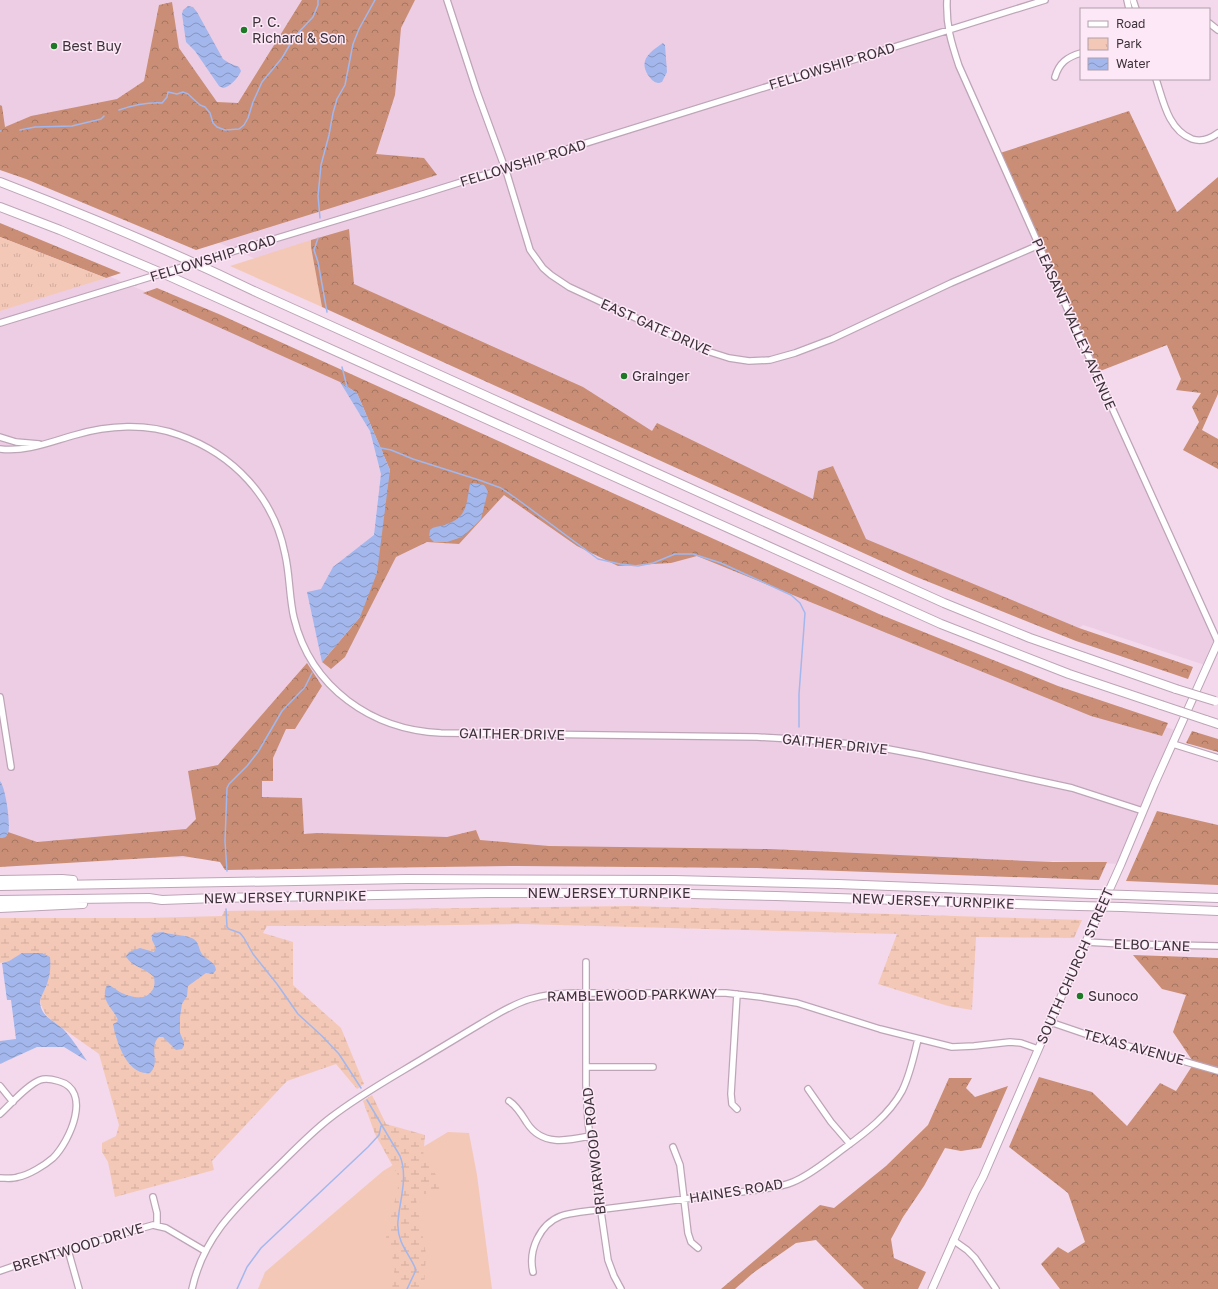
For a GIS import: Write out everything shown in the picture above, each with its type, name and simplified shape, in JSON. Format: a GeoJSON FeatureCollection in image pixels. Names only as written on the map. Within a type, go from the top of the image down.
{"type":"FeatureCollection","features":[{"type":"Feature","properties":{"kind":"highway"},"geometry":{"type":"LineString","coordinates":[[0,182],[82,214],[205,267],[944,603],[1030,638],[1176,689],[1216,701]]}},
{"type":"Feature","properties":{"kind":"highway"},"geometry":{"type":"LineString","coordinates":[[0,207],[60,230],[171,277],[941,624],[1069,674],[1218,724]]}},
{"type":"Feature","properties":{"kind":"highway"},"geometry":{"type":"LineString","coordinates":[[0,880],[62,879],[116,884]]}},
{"type":"Feature","properties":{"kind":"highway","name":"NEW JERSEY TURNPIKE"},"geometry":{"type":"LineString","coordinates":[[0,886],[407,879],[666,880],[1218,898]]}},
{"type":"Feature","properties":{"kind":"highway","name":"NEW JERSEY TURNPIKE"},"geometry":{"type":"LineString","coordinates":[[0,900],[149,898],[162,900],[571,892],[784,896],[1218,911]]}},
{"type":"Feature","properties":{"kind":"highway"},"geometry":{"type":"LineString","coordinates":[[0,908],[151,902],[162,900]]}},
{"type":"Feature","properties":{"kind":"main road","name":"SOUTH CHURCH STREET"},"geometry":{"type":"LineString","coordinates":[[932,1289],[983,1177],[1218,642]]}},
{"type":"Feature","properties":{"kind":"street","name":"EAST GATE DRIVE"},"geometry":{"type":"LineString","coordinates":[[447,0],[505,168],[530,250],[540,264],[551,275],[579,292],[707,351],[739,360],[749,361],[770,360],[786,356],[814,347],[951,283],[1039,245]]}},
{"type":"Feature","properties":{"kind":"street","name":"PLEASANT VALLEY AVENUE"},"geometry":{"type":"LineString","coordinates":[[947,0],[948,30],[959,66],[1218,642]]}},
{"type":"Feature","properties":{"kind":"street","name":"FELLOWSHIP ROAD"},"geometry":{"type":"LineString","coordinates":[[0,323],[1045,0]]}},
{"type":"Feature","properties":{"kind":"street"},"geometry":{"type":"LineString","coordinates":[[1210,24],[1218,30]]}},
{"type":"Feature","properties":{"kind":"street"},"geometry":{"type":"LineString","coordinates":[[1055,77],[1059,66],[1063,62],[1068,58],[1080,53]]}},
{"type":"Feature","properties":{"kind":"street"},"geometry":{"type":"LineString","coordinates":[[1156,80],[1162,100],[1169,116],[1182,134],[1194,140],[1200,140],[1207,139],[1218,133]]}},
{"type":"Feature","properties":{"kind":"street","name":"GAITHER DRIVE"},"geometry":{"type":"LineString","coordinates":[[0,448],[23,449],[99,429],[124,427],[146,428],[167,432],[188,439],[217,454],[233,466],[255,488],[272,514],[285,553],[294,617],[299,635],[312,661],[329,683],[348,701],[366,713],[396,726],[418,732],[441,733],[757,737],[852,744],[899,751],[1024,777],[1086,792],[1143,811]]}},
{"type":"Feature","properties":{"kind":"street","name":"GAITHER DRIVE"},"geometry":{"type":"LineString","coordinates":[[0,437],[16,442],[46,444]]}},
{"type":"Feature","properties":{"kind":"street"},"geometry":{"type":"LineString","coordinates":[[0,697],[12,767]]}},
{"type":"Feature","properties":{"kind":"street"},"geometry":{"type":"LineString","coordinates":[[1173,744],[1218,758]]}},
{"type":"Feature","properties":{"kind":"street","name":"ELBO LANE"},"geometry":{"type":"LineString","coordinates":[[1086,942],[1218,946]]}},
{"type":"Feature","properties":{"kind":"street","name":"BRIARWOOD ROAD"},"geometry":{"type":"LineString","coordinates":[[586,962],[587,1108],[600,1210],[610,1268],[621,1289]]}},
{"type":"Feature","properties":{"kind":"street","name":"RAMBLEWOOD PARKWAY"},"geometry":{"type":"LineString","coordinates":[[192,1289],[205,1251],[220,1227],[243,1200],[320,1126],[349,1104],[398,1073],[500,1012],[520,1002],[554,994],[737,994],[797,1003],[880,1029],[952,1047],[978,1046],[1010,1042],[1021,1043],[1038,1049]]}},
{"type":"Feature","properties":{"kind":"street"},"geometry":{"type":"LineString","coordinates":[[737,994],[731,1094],[732,1104],[737,1109]]}},
{"type":"Feature","properties":{"kind":"street","name":"TEXAS AVENUE"},"geometry":{"type":"LineString","coordinates":[[1050,1022],[1100,1039],[1218,1071]]}},
{"type":"Feature","properties":{"kind":"street","name":"HAINES ROAD"},"geometry":{"type":"LineString","coordinates":[[533,1272],[532,1258],[534,1246],[539,1236],[546,1226],[561,1216],[684,1199],[741,1193],[783,1186],[807,1175],[850,1144],[880,1119],[902,1091],[910,1072],[918,1039]]}},
{"type":"Feature","properties":{"kind":"street"},"geometry":{"type":"LineString","coordinates":[[586,1067],[653,1067]]}},
{"type":"Feature","properties":{"kind":"street"},"geometry":{"type":"LineString","coordinates":[[0,1114],[32,1085],[46,1078],[66,1084],[71,1088],[76,1098],[76,1111],[68,1135],[62,1147],[53,1158],[40,1167],[18,1177],[0,1178]]}},
{"type":"Feature","properties":{"kind":"street"},"geometry":{"type":"LineString","coordinates":[[0,1086],[13,1102]]}},
{"type":"Feature","properties":{"kind":"street"},"geometry":{"type":"LineString","coordinates":[[808,1089],[831,1122],[850,1144]]}},
{"type":"Feature","properties":{"kind":"street"},"geometry":{"type":"LineString","coordinates":[[509,1101],[513,1103],[531,1128],[541,1136],[555,1140],[569,1140],[590,1136]]}},
{"type":"Feature","properties":{"kind":"street"},"geometry":{"type":"LineString","coordinates":[[673,1147],[680,1165],[690,1238],[691,1242],[698,1248]]}},
{"type":"Feature","properties":{"kind":"street"},"geometry":{"type":"LineString","coordinates":[[153,1197],[157,1213],[157,1226],[172,1231],[205,1251]]}},
{"type":"Feature","properties":{"kind":"street","name":"BRENTWOOD DRIVE"},"geometry":{"type":"LineString","coordinates":[[0,1271],[37,1258],[149,1226],[157,1226]]}},
{"type":"Feature","properties":{"kind":"street"},"geometry":{"type":"LineString","coordinates":[[953,1240],[975,1258],[996,1289]]}},
{"type":"Feature","properties":{"kind":"street"},"geometry":{"type":"LineString","coordinates":[[68,1250],[79,1289]]}},
{"type":"Feature","properties":{"kind":"shaded area"},"geometry":{"type":"Polygon","coordinates":[[[0,0],[947,0],[954,50],[1218,642],[1208,666],[1083,625],[1079,628],[1020,605],[817,519],[236,250],[0,150],[0,0]]]}},
{"type":"Feature","properties":{"kind":"shaded area"},"geometry":{"type":"Polygon","coordinates":[[[0,232],[206,317],[590,491],[1072,698],[1178,731],[1121,864],[905,856],[326,858],[0,857],[0,232]]]}},
{"type":"Feature","properties":{"kind":"green space"},"geometry":{"type":"Polygon","coordinates":[[[302,0],[415,0],[401,28],[395,95],[376,154],[424,158],[437,175],[196,250],[26,179],[0,170],[0,105],[2,106],[5,127],[31,116],[117,99],[144,81],[159,5],[172,2],[179,48],[217,102],[238,103],[302,0]]]}},
{"type":"Feature","properties":{"kind":"green space"},"geometry":{"type":"Polygon","coordinates":[[[1129,111],[1177,212],[1218,177],[1218,394],[1202,430],[1218,439],[1218,469],[1183,450],[1199,422],[1192,407],[1201,393],[1176,390],[1181,379],[1167,345],[1095,373],[997,154],[1129,111]]]}},
{"type":"Feature","properties":{"kind":"green space"},"geometry":{"type":"Polygon","coordinates":[[[0,223],[121,273],[106,278],[0,237],[0,223]]]}},
{"type":"Feature","properties":{"kind":"green space"},"geometry":{"type":"Polygon","coordinates":[[[349,229],[354,284],[583,387],[652,431],[657,423],[813,499],[818,471],[833,466],[866,539],[1079,628],[1193,667],[1188,679],[1076,641],[914,576],[322,307],[311,240],[349,229]]]}},
{"type":"Feature","properties":{"kind":"green space"},"geometry":{"type":"Polygon","coordinates":[[[0,237],[106,278],[0,311],[0,237]]]}},
{"type":"Feature","properties":{"kind":"green space"},"geometry":{"type":"Polygon","coordinates":[[[311,240],[322,307],[230,266],[311,240]]]}},
{"type":"Feature","properties":{"kind":"green space"},"geometry":{"type":"Polygon","coordinates":[[[157,288],[221,315],[879,614],[1058,686],[1168,723],[1162,736],[1091,716],[697,556],[671,563],[618,566],[577,546],[504,495],[459,544],[427,542],[396,557],[345,657],[331,669],[322,662],[360,617],[390,470],[357,393],[340,382],[143,293],[157,288]]]}},
{"type":"Feature","properties":{"kind":"green space"},"geometry":{"type":"Polygon","coordinates":[[[307,663],[322,686],[295,729],[286,729],[273,758],[273,781],[262,781],[262,797],[302,798],[304,834],[317,833],[447,837],[476,830],[480,840],[549,846],[770,849],[1051,862],[1107,862],[1099,880],[757,868],[517,866],[225,870],[220,862],[183,856],[0,867],[0,837],[2,838],[8,832],[37,842],[186,829],[196,819],[188,771],[218,765],[307,663]]]}},
{"type":"Feature","properties":{"kind":"green space"},"geometry":{"type":"Polygon","coordinates":[[[1192,731],[1218,739],[1218,752],[1186,743],[1192,731]]]}},
{"type":"Feature","properties":{"kind":"green space"},"geometry":{"type":"Polygon","coordinates":[[[1157,811],[1218,825],[1218,885],[1126,881],[1157,811]]]}},
{"type":"Feature","properties":{"kind":"green space"},"geometry":{"type":"Polygon","coordinates":[[[632,906],[1082,920],[1074,938],[976,937],[972,1010],[948,1006],[878,984],[897,934],[521,924],[267,926],[263,933],[293,942],[293,985],[341,1028],[364,1084],[357,1089],[336,1064],[287,1081],[212,1161],[214,1170],[115,1197],[108,1162],[102,1152],[102,1143],[116,1136],[119,1125],[99,1054],[46,1015],[40,999],[47,985],[14,958],[0,963],[0,918],[146,918],[222,916],[224,911],[632,906]]]}},
{"type":"Feature","properties":{"kind":"green space"},"geometry":{"type":"Polygon","coordinates":[[[1133,955],[1218,958],[1218,1289],[1060,1289],[1041,1264],[1058,1247],[1068,1253],[1085,1242],[1068,1193],[1009,1147],[1039,1077],[1092,1092],[1127,1126],[1160,1083],[1176,1091],[1194,1063],[1173,1032],[1186,995],[1162,989],[1133,955]]]}},
{"type":"Feature","properties":{"kind":"green space"},"geometry":{"type":"Polygon","coordinates":[[[949,1078],[972,1078],[966,1088],[975,1097],[1008,1086],[981,1148],[961,1151],[945,1148],[924,1186],[903,1217],[891,1239],[894,1258],[926,1272],[918,1289],[864,1289],[816,1240],[796,1243],[753,1273],[735,1289],[721,1289],[820,1205],[834,1208],[886,1166],[928,1125],[949,1078]]]}},
{"type":"Feature","properties":{"kind":"green space"},"geometry":{"type":"Polygon","coordinates":[[[372,1095],[386,1124],[425,1135],[423,1159],[441,1181],[441,1194],[415,1194],[426,1254],[424,1289],[392,1289],[395,1266],[386,1237],[400,1179],[375,1134],[363,1101],[372,1095]]]}},
{"type":"Feature","properties":{"kind":"green space"},"geometry":{"type":"Polygon","coordinates":[[[448,1132],[469,1133],[477,1175],[492,1289],[258,1289],[265,1272],[383,1171],[448,1132]]]}},
{"type":"Feature","properties":{"kind":"water"},"geometry":{"type":"Polygon","coordinates":[[[188,6],[193,7],[197,12],[223,59],[239,67],[241,71],[234,82],[226,87],[223,88],[219,86],[195,51],[186,42],[182,14],[183,10],[188,6]]]}},
{"type":"Feature","properties":{"kind":"water"},"geometry":{"type":"Polygon","coordinates":[[[663,43],[665,45],[667,72],[662,82],[658,83],[651,79],[645,70],[644,65],[647,56],[663,43]]]}},
{"type":"Feature","properties":{"kind":"water"},"geometry":{"type":"Polygon","coordinates":[[[340,382],[357,393],[390,470],[377,573],[360,617],[322,662],[307,592],[321,589],[333,567],[374,535],[381,474],[370,431],[340,382]]]}},
{"type":"Feature","properties":{"kind":"water"},"geometry":{"type":"Polygon","coordinates":[[[474,483],[484,485],[488,491],[481,519],[462,537],[447,542],[434,542],[429,537],[430,530],[452,522],[462,514],[466,504],[470,484],[474,483]]]}},
{"type":"Feature","properties":{"kind":"water"},"geometry":{"type":"Polygon","coordinates":[[[0,781],[6,799],[9,823],[8,834],[1,838],[0,838],[0,781]]]}},
{"type":"Feature","properties":{"kind":"water"},"geometry":{"type":"Polygon","coordinates":[[[163,932],[190,937],[196,941],[202,954],[213,964],[216,970],[213,974],[206,973],[188,986],[187,996],[182,1004],[180,1017],[180,1033],[184,1046],[182,1049],[176,1050],[163,1037],[159,1037],[154,1045],[154,1065],[150,1073],[135,1069],[124,1056],[113,1024],[118,1020],[106,1001],[105,992],[108,985],[132,997],[143,997],[151,992],[154,986],[154,977],[147,971],[131,963],[126,956],[129,952],[140,948],[154,952],[156,948],[152,940],[152,935],[154,933],[163,932]]]}},
{"type":"Feature","properties":{"kind":"water"},"geometry":{"type":"Polygon","coordinates":[[[22,953],[42,953],[50,957],[50,974],[40,1001],[41,1007],[46,1016],[68,1034],[87,1061],[64,1047],[37,1047],[0,1064],[0,1041],[16,1039],[11,1000],[7,1000],[2,963],[9,961],[22,953]]]}},
{"type":"Feature","properties":{"kind":"waterway"},"geometry":{"type":"LineString","coordinates":[[119,110],[140,104],[162,103],[167,97],[168,92],[177,94],[183,92],[205,107],[210,113],[213,123],[217,127],[225,130],[239,129],[244,125],[248,118],[262,82],[282,58],[295,36],[313,17],[318,5],[318,0]]}},
{"type":"Feature","properties":{"kind":"waterway"},"geometry":{"type":"LineString","coordinates":[[320,218],[318,196],[321,165],[333,113],[337,99],[345,85],[353,44],[359,29],[375,0]]}},
{"type":"Feature","properties":{"kind":"waterway"},"geometry":{"type":"LineString","coordinates":[[20,130],[35,127],[72,126],[101,119],[104,116]]}},
{"type":"Feature","properties":{"kind":"waterway"},"geometry":{"type":"LineString","coordinates":[[318,238],[314,250],[318,262],[327,312]]}},
{"type":"Feature","properties":{"kind":"waterway"},"geometry":{"type":"LineString","coordinates":[[342,367],[347,387]]}},
{"type":"Feature","properties":{"kind":"waterway"},"geometry":{"type":"LineString","coordinates":[[377,441],[382,452]]}},
{"type":"Feature","properties":{"kind":"waterway"},"geometry":{"type":"LineString","coordinates":[[381,448],[391,450],[413,459],[501,488],[598,559],[638,566],[653,563],[675,554],[693,554],[721,563],[791,595],[800,603],[805,613],[799,694],[799,727]]}},
{"type":"Feature","properties":{"kind":"waterway"},"geometry":{"type":"LineString","coordinates":[[227,871],[225,841],[227,788],[258,752],[282,711],[305,687],[312,673]]}},
{"type":"Feature","properties":{"kind":"waterway"},"geometry":{"type":"LineString","coordinates":[[226,909],[227,927],[240,933],[253,954],[298,1014],[339,1054],[361,1088]]}},
{"type":"Feature","properties":{"kind":"waterway"},"geometry":{"type":"LineString","coordinates":[[367,1100],[400,1156],[402,1163],[404,1176],[398,1221],[399,1233],[402,1244],[416,1270],[407,1289]]}},
{"type":"Feature","properties":{"kind":"waterway"},"geometry":{"type":"LineString","coordinates":[[237,1289],[247,1267],[261,1248],[368,1147],[379,1135],[381,1126]]}},
{"type":"Feature","properties":{"kind":"place","name":"P. C. Richard & Son"},"geometry":{"type":"Point","coordinates":[244,30]}},
{"type":"Feature","properties":{"kind":"place","name":"Best Buy"},"geometry":{"type":"Point","coordinates":[54,46]}},
{"type":"Feature","properties":{"kind":"place","name":"Grainger"},"geometry":{"type":"Point","coordinates":[624,376]}},
{"type":"Feature","properties":{"kind":"place","name":"Sunoco"},"geometry":{"type":"Point","coordinates":[1080,996]}}]}
